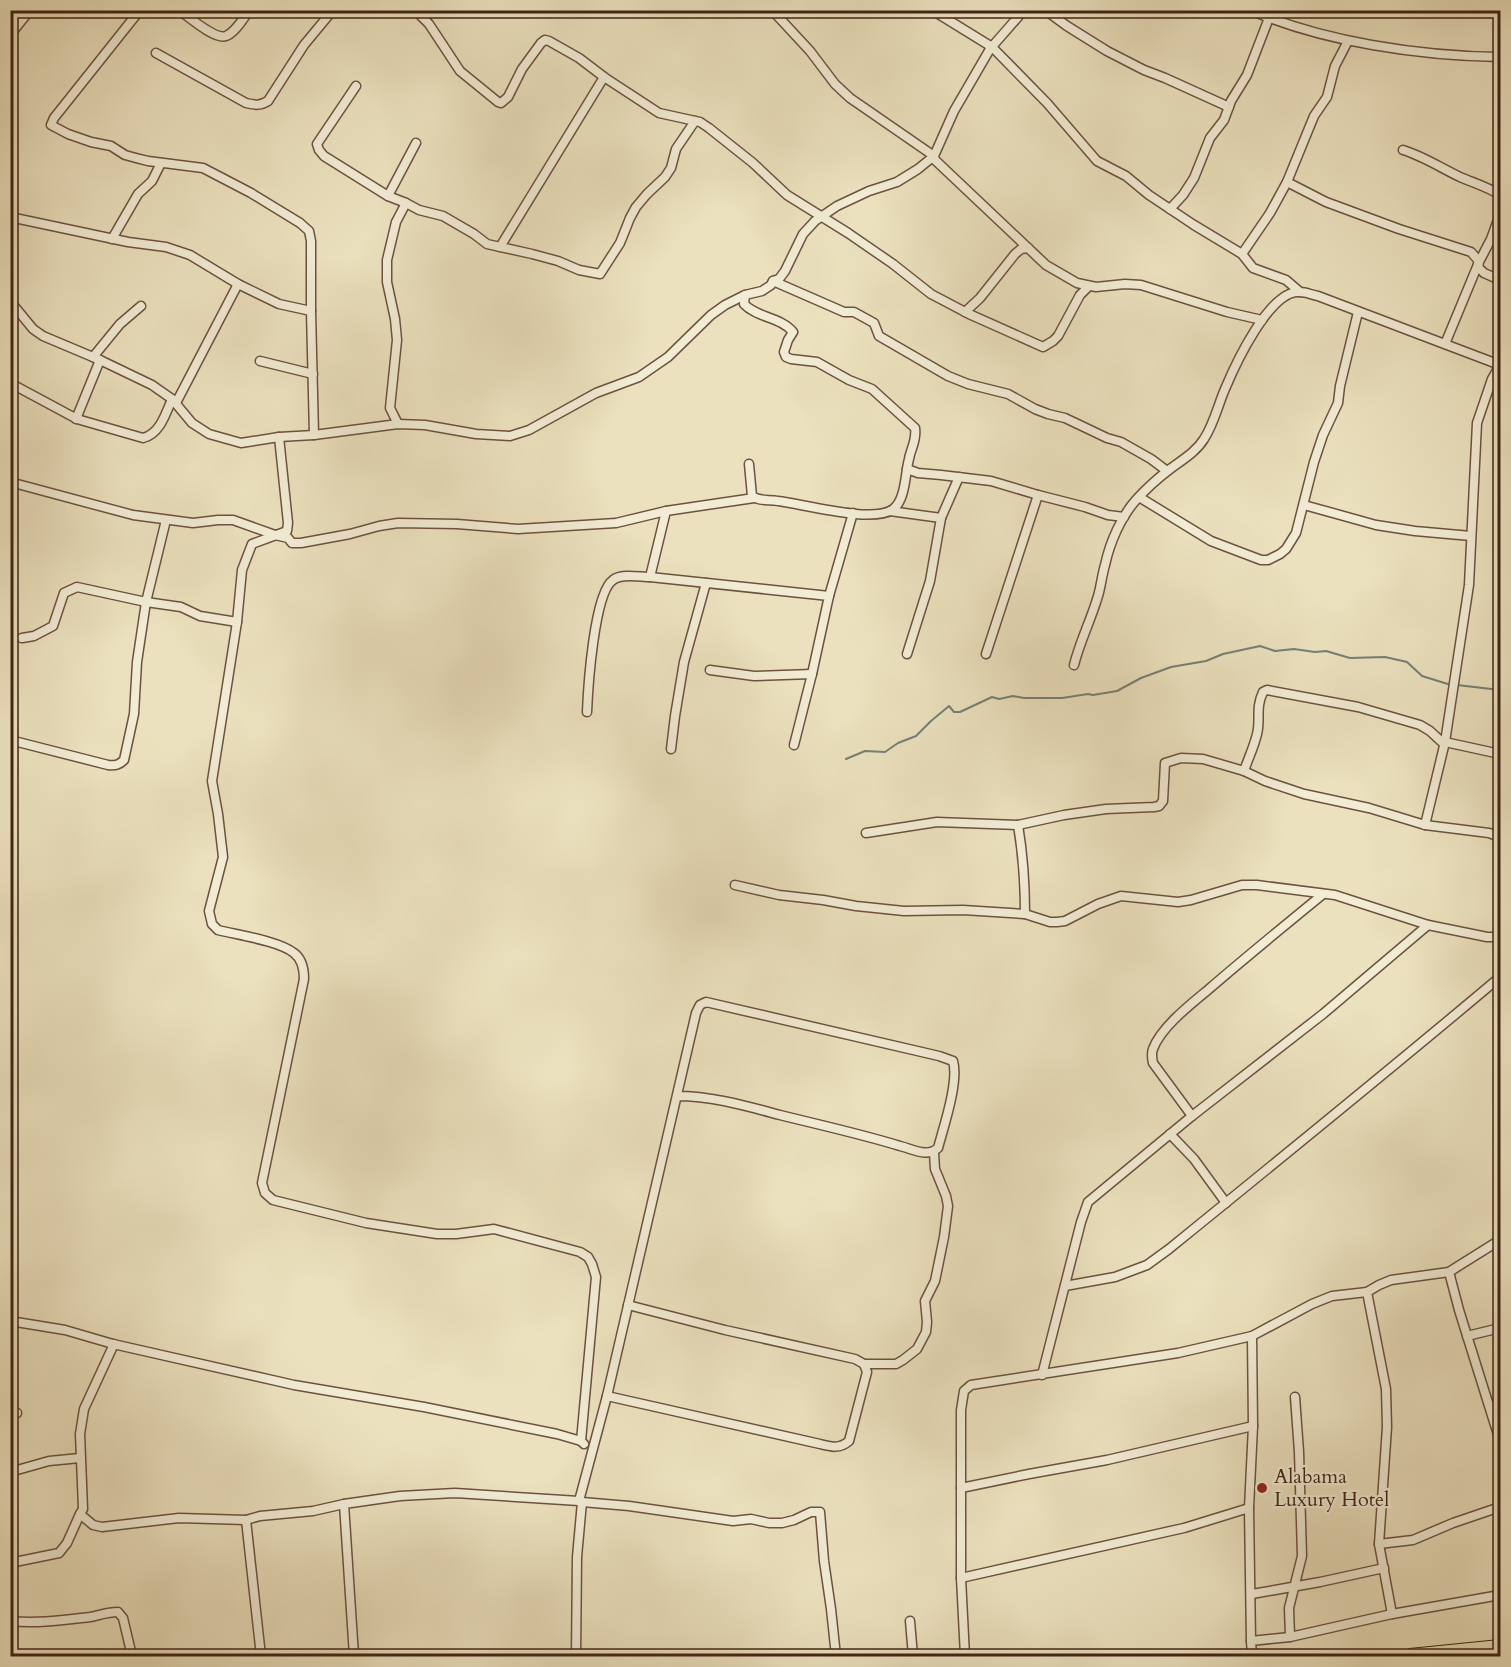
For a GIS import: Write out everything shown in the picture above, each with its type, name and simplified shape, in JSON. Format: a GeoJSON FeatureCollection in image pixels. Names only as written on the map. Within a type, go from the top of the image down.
{"type":"FeatureCollection","features":[{"type":"Feature","properties":{"kind":"main road"},"geometry":{"type":"LineString","coordinates":[[1410,1656],[1500,1647]]}},
{"type":"Feature","properties":{"kind":"street"},"geometry":{"type":"LineString","coordinates":[[10,35],[30,10]]}},
{"type":"Feature","properties":{"kind":"street"},"geometry":{"type":"LineString","coordinates":[[126,10],[134,18]]}},
{"type":"Feature","properties":{"kind":"street"},"geometry":{"type":"LineString","coordinates":[[140,10],[54,118],[51,125],[68,134],[111,146],[148,162],[203,168],[251,193],[309,231],[314,435]]}},
{"type":"Feature","properties":{"kind":"street"},"geometry":{"type":"LineString","coordinates":[[179,10],[219,37],[232,32],[250,10]]}},
{"type":"Feature","properties":{"kind":"street"},"geometry":{"type":"LineString","coordinates":[[156,53],[246,103],[263,104],[268,101],[304,45],[333,10]]}},
{"type":"Feature","properties":{"kind":"street"},"geometry":{"type":"LineString","coordinates":[[415,10],[429,24],[460,70],[498,102],[508,97],[526,62],[545,40],[579,58],[659,113],[700,122],[753,163],[787,195],[848,232],[931,294],[1043,347],[1058,336],[1080,295],[1089,286]]}},
{"type":"Feature","properties":{"kind":"street"},"geometry":{"type":"LineString","coordinates":[[772,10],[850,99],[934,156],[935,160],[1046,265],[1058,273],[1077,283],[1089,286],[1140,285],[1227,312],[1262,320]]}},
{"type":"Feature","properties":{"kind":"street"},"geometry":{"type":"LineString","coordinates":[[932,10],[992,47],[1047,103],[1097,161],[1126,176],[1149,195],[1242,254],[1253,268],[1286,280],[1300,292],[1500,365],[1492,379],[1477,423],[1469,585],[1445,743],[1425,825]]}},
{"type":"Feature","properties":{"kind":"street"},"geometry":{"type":"LineString","coordinates":[[10,301],[33,329],[43,336],[97,358],[152,385],[174,401],[192,423],[209,434],[224,439],[241,443],[398,424],[425,424],[476,434],[510,436],[529,430],[596,393],[639,377],[652,369],[724,305],[745,295],[762,291],[773,281],[779,279],[809,226],[837,206],[897,182],[934,156],[954,111],[992,47],[1022,10]]}},
{"type":"Feature","properties":{"kind":"street"},"geometry":{"type":"LineString","coordinates":[[1045,10],[1107,51],[1144,70],[1229,107]]}},
{"type":"Feature","properties":{"kind":"street"},"geometry":{"type":"LineString","coordinates":[[1250,10],[1269,18],[1348,41],[1456,57],[1500,57]]}},
{"type":"Feature","properties":{"kind":"street"},"geometry":{"type":"LineString","coordinates":[[1170,209],[1194,178],[1210,138],[1224,120],[1247,75],[1269,18]]}},
{"type":"Feature","properties":{"kind":"street"},"geometry":{"type":"LineString","coordinates":[[1242,254],[1270,213],[1287,182],[1314,116],[1327,97],[1335,66],[1348,41]]}},
{"type":"Feature","properties":{"kind":"street"},"geometry":{"type":"LineString","coordinates":[[500,247],[604,77]]}},
{"type":"Feature","properties":{"kind":"street"},"geometry":{"type":"LineString","coordinates":[[356,86],[317,144],[324,156],[388,196],[419,210],[443,216],[487,244],[541,256],[587,273],[600,274],[620,243],[636,207],[665,177],[671,168],[676,149],[695,121]]}},
{"type":"Feature","properties":{"kind":"street"},"geometry":{"type":"LineString","coordinates":[[388,196],[416,143]]}},
{"type":"Feature","properties":{"kind":"street"},"geometry":{"type":"LineString","coordinates":[[1403,150],[1500,195]]}},
{"type":"Feature","properties":{"kind":"street"},"geometry":{"type":"LineString","coordinates":[[112,239],[138,194],[152,181],[161,163]]}},
{"type":"Feature","properties":{"kind":"street"},"geometry":{"type":"LineString","coordinates":[[1287,182],[1334,205],[1471,252],[1484,273],[1500,280]]}},
{"type":"Feature","properties":{"kind":"street"},"geometry":{"type":"LineString","coordinates":[[398,424],[390,408],[397,340],[387,282],[387,260],[398,215],[406,203]]}},
{"type":"Feature","properties":{"kind":"street"},"geometry":{"type":"LineString","coordinates":[[1445,344],[1500,214]]}},
{"type":"Feature","properties":{"kind":"street"},"geometry":{"type":"LineString","coordinates":[[10,217],[112,239],[166,247],[190,255],[238,284],[279,304],[311,311]]}},
{"type":"Feature","properties":{"kind":"street"},"geometry":{"type":"LineString","coordinates":[[965,312],[980,298],[1015,254],[1021,249],[1028,248]]}},
{"type":"Feature","properties":{"kind":"street"},"geometry":{"type":"LineString","coordinates":[[773,281],[844,312],[854,312],[874,323],[879,336],[948,376],[968,384],[1008,394],[1035,409],[1065,418],[1107,438],[1121,442],[1167,471]]}},
{"type":"Feature","properties":{"kind":"street"},"geometry":{"type":"LineString","coordinates":[[10,383],[76,418],[143,438],[148,437],[156,430],[174,401],[238,284]]}},
{"type":"Feature","properties":{"kind":"street"},"geometry":{"type":"LineString","coordinates":[[1074,665],[1098,597],[1111,543],[1124,517],[1139,497],[1167,471],[1195,451],[1203,441],[1239,359],[1262,320],[1278,299],[1300,292]]}},
{"type":"Feature","properties":{"kind":"street"},"geometry":{"type":"LineString","coordinates":[[745,295],[744,304],[748,308],[789,327],[793,332],[784,352],[786,357],[817,362],[849,380],[872,389],[915,428],[916,440],[907,469],[904,490],[895,507],[890,511]]}},
{"type":"Feature","properties":{"kind":"street"},"geometry":{"type":"LineString","coordinates":[[76,418],[97,358],[120,324],[141,306]]}},
{"type":"Feature","properties":{"kind":"street"},"geometry":{"type":"LineString","coordinates":[[1139,497],[1211,541],[1261,560],[1268,560],[1280,554],[1292,542],[1296,533],[1314,462],[1323,435],[1338,403],[1358,312]]}},
{"type":"Feature","properties":{"kind":"street"},"geometry":{"type":"LineString","coordinates":[[260,361],[312,374]]}},
{"type":"Feature","properties":{"kind":"street"},"geometry":{"type":"LineString","coordinates":[[279,437],[288,523],[287,534],[292,543],[398,523],[457,524],[518,529],[616,523],[666,511],[754,498],[853,513],[890,511],[940,518]]}},
{"type":"Feature","properties":{"kind":"street"},"geometry":{"type":"LineString","coordinates":[[749,464],[754,498]]}},
{"type":"Feature","properties":{"kind":"street"},"geometry":{"type":"LineString","coordinates":[[907,469],[918,473],[991,481],[1108,515],[1124,517]]}},
{"type":"Feature","properties":{"kind":"street"},"geometry":{"type":"LineString","coordinates":[[907,654],[930,581],[940,518],[958,477]]}},
{"type":"Feature","properties":{"kind":"street"},"geometry":{"type":"LineString","coordinates":[[10,482],[133,514],[193,523],[233,520],[274,535]]}},
{"type":"Feature","properties":{"kind":"street"},"geometry":{"type":"LineString","coordinates":[[986,654],[1038,495]]}},
{"type":"Feature","properties":{"kind":"street"},"geometry":{"type":"LineString","coordinates":[[1304,505],[1376,525],[1471,536]]}},
{"type":"Feature","properties":{"kind":"street"},"geometry":{"type":"LineString","coordinates":[[650,577],[666,511]]}},
{"type":"Feature","properties":{"kind":"street"},"geometry":{"type":"LineString","coordinates":[[794,745],[829,596],[853,513]]}},
{"type":"Feature","properties":{"kind":"street"},"geometry":{"type":"LineString","coordinates":[[10,740],[108,765],[115,766],[124,760],[134,714],[137,663],[147,602],[166,520]]}},
{"type":"Feature","properties":{"kind":"street"},"geometry":{"type":"LineString","coordinates":[[287,534],[274,535],[252,544],[242,570],[237,622],[212,781],[223,857],[210,905],[212,924],[218,930],[273,943],[294,953],[304,972],[262,1183],[265,1193],[273,1200],[366,1223],[437,1234],[494,1229],[573,1249],[588,1257],[596,1277],[580,1441]]}},
{"type":"Feature","properties":{"kind":"street"},"geometry":{"type":"LineString","coordinates":[[587,712],[593,638],[606,589],[611,580],[618,577],[650,577],[829,596]]}},
{"type":"Feature","properties":{"kind":"street"},"geometry":{"type":"LineString","coordinates":[[671,749],[684,662],[706,584]]}},
{"type":"Feature","properties":{"kind":"street"},"geometry":{"type":"LineString","coordinates":[[22,638],[34,636],[53,626],[64,593],[77,587],[182,607],[200,616],[237,622]]}},
{"type":"Feature","properties":{"kind":"street"},"geometry":{"type":"LineString","coordinates":[[711,670],[754,676],[812,674]]}},
{"type":"Feature","properties":{"kind":"street"},"geometry":{"type":"LineString","coordinates":[[1244,771],[1257,735],[1258,703],[1263,692],[1267,690],[1358,708],[1420,725],[1445,743],[1500,754]]}},
{"type":"Feature","properties":{"kind":"street"},"geometry":{"type":"LineString","coordinates":[[866,832],[937,822],[1018,825],[1107,808],[1159,806],[1162,801],[1165,763],[1181,758],[1203,759],[1244,771],[1265,781],[1304,794],[1369,808],[1425,825],[1489,833],[1500,837]]}},
{"type":"Feature","properties":{"kind":"street"},"geometry":{"type":"LineString","coordinates":[[1018,825],[1023,853],[1025,914]]}},
{"type":"Feature","properties":{"kind":"street"},"geometry":{"type":"LineString","coordinates":[[735,885],[779,895],[856,906],[1025,914],[1050,922],[1065,921],[1098,904],[1121,896],[1178,902],[1242,885],[1257,885],[1335,895],[1428,926],[1487,937],[1500,936]]}},
{"type":"Feature","properties":{"kind":"street"},"geometry":{"type":"LineString","coordinates":[[1192,1116],[1153,1063],[1151,1054],[1153,1048],[1163,1032],[1189,1006],[1322,895]]}},
{"type":"Feature","properties":{"kind":"street"},"geometry":{"type":"LineString","coordinates":[[1042,1375],[1088,1202],[1192,1116],[1323,1014],[1428,926]]}},
{"type":"Feature","properties":{"kind":"street"},"geometry":{"type":"LineString","coordinates":[[1065,1286],[1115,1277],[1147,1265],[1311,1135],[1500,977]]}},
{"type":"Feature","properties":{"kind":"street"},"geometry":{"type":"LineString","coordinates":[[576,1656],[580,1501],[591,1450],[607,1396],[696,1013],[700,1005],[706,1002],[939,1056],[952,1061],[955,1067],[938,1148],[934,1152],[924,1154],[879,1139],[729,1102],[697,1096],[677,1096]]}},
{"type":"Feature","properties":{"kind":"street"},"geometry":{"type":"LineString","coordinates":[[1170,1134],[1194,1158],[1226,1203]]}},
{"type":"Feature","properties":{"kind":"street"},"geometry":{"type":"LineString","coordinates":[[628,1305],[725,1330],[855,1359],[864,1364],[896,1364],[917,1349],[926,1332],[925,1301],[935,1281],[944,1237],[948,1206],[935,1169],[934,1152]]}},
{"type":"Feature","properties":{"kind":"street"},"geometry":{"type":"LineString","coordinates":[[964,1656],[961,1578],[961,1410],[964,1392],[971,1385],[1178,1353],[1252,1336],[1332,1296],[1367,1292],[1391,1280],[1449,1272],[1500,1240]]}},
{"type":"Feature","properties":{"kind":"street"},"geometry":{"type":"LineString","coordinates":[[1449,1272],[1467,1336],[1500,1436]]}},
{"type":"Feature","properties":{"kind":"street"},"geometry":{"type":"LineString","coordinates":[[1367,1292],[1386,1389],[1387,1427],[1379,1544],[1392,1614]]}},
{"type":"Feature","properties":{"kind":"street"},"geometry":{"type":"LineString","coordinates":[[10,1321],[65,1330],[114,1344],[294,1385],[424,1407],[556,1434],[580,1441],[591,1450]]}},
{"type":"Feature","properties":{"kind":"street"},"geometry":{"type":"LineString","coordinates":[[1467,1336],[1500,1328]]}},
{"type":"Feature","properties":{"kind":"street"},"geometry":{"type":"LineString","coordinates":[[1252,1336],[1249,1508],[1252,1656]]}},
{"type":"Feature","properties":{"kind":"street"},"geometry":{"type":"LineString","coordinates":[[10,1563],[59,1553],[68,1544],[83,1509],[80,1434],[84,1409],[114,1344]]}},
{"type":"Feature","properties":{"kind":"street"},"geometry":{"type":"LineString","coordinates":[[607,1396],[833,1448],[849,1441],[867,1372],[864,1364]]}},
{"type":"Feature","properties":{"kind":"street"},"geometry":{"type":"LineString","coordinates":[[1290,1637],[1289,1608],[1302,1556],[1295,1397]]}},
{"type":"Feature","properties":{"kind":"street"},"geometry":{"type":"LineString","coordinates":[[961,1488],[1107,1460],[1252,1426]]}},
{"type":"Feature","properties":{"kind":"street"},"geometry":{"type":"LineString","coordinates":[[10,1472],[49,1461],[80,1458]]}},
{"type":"Feature","properties":{"kind":"street"},"geometry":{"type":"LineString","coordinates":[[80,1514],[93,1525],[102,1527],[179,1518],[246,1520],[400,1496],[455,1493],[580,1501],[733,1521],[752,1519],[769,1523],[782,1523],[811,1512],[820,1512],[836,1656]]}},
{"type":"Feature","properties":{"kind":"street"},"geometry":{"type":"LineString","coordinates":[[344,1504],[354,1656]]}},
{"type":"Feature","properties":{"kind":"street"},"geometry":{"type":"LineString","coordinates":[[1379,1544],[1413,1540],[1500,1507]]}},
{"type":"Feature","properties":{"kind":"street"},"geometry":{"type":"LineString","coordinates":[[961,1578],[1185,1528],[1249,1508]]}},
{"type":"Feature","properties":{"kind":"street"},"geometry":{"type":"LineString","coordinates":[[246,1520],[261,1656]]}},
{"type":"Feature","properties":{"kind":"street"},"geometry":{"type":"LineString","coordinates":[[1252,1594],[1384,1568]]}},
{"type":"Feature","properties":{"kind":"street"},"geometry":{"type":"LineString","coordinates":[[1251,1641],[1290,1637],[1392,1614],[1500,1595]]}},
{"type":"Feature","properties":{"kind":"street"},"geometry":{"type":"LineString","coordinates":[[10,1621],[66,1620],[118,1612],[123,1618],[132,1656]]}},
{"type":"Feature","properties":{"kind":"street"},"geometry":{"type":"LineString","coordinates":[[910,1621],[913,1656]]}},
{"type":"Feature","properties":{"kind":"waterway"},"geometry":{"type":"LineString","coordinates":[[846,759],[865,751],[885,752],[898,743],[916,736],[949,706],[954,712],[960,712],[992,697],[999,699],[1013,696],[1062,698],[1117,691],[1141,678],[1171,667],[1206,661],[1223,654],[1260,646],[1275,651],[1294,649],[1326,651],[1350,658],[1385,657],[1407,662],[1422,676],[1451,685]]}},
{"type":"Feature","properties":{"kind":"waterway"},"geometry":{"type":"LineString","coordinates":[[1457,685],[1500,690]]}},
{"type":"Feature","properties":{"kind":"place","name":"Alabama Luxury Hotel"},"geometry":{"type":"Point","coordinates":[1262,1488]}}]}
